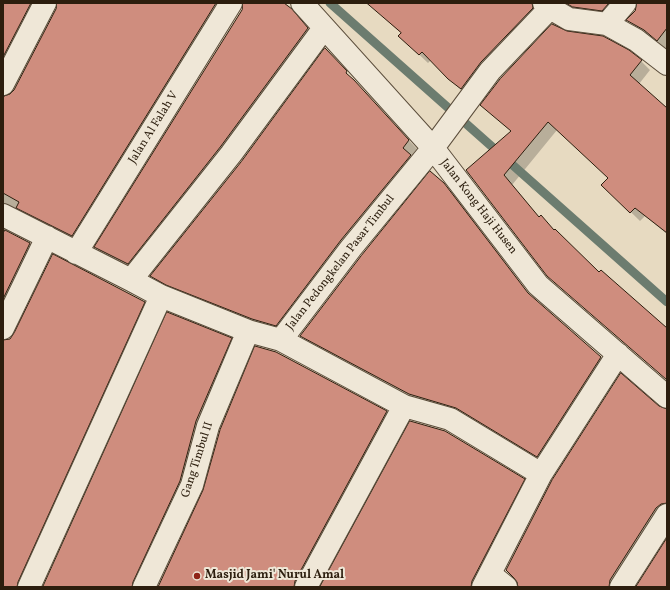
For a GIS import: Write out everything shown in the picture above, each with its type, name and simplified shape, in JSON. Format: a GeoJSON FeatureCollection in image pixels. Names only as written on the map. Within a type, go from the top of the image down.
{"type":"FeatureCollection","features":[{"type":"Feature","properties":{"kind":"street"},"geometry":{"type":"LineString","coordinates":[[3,84],[45,3]]}},
{"type":"Feature","properties":{"kind":"street","name":"Jalan Al Falah V"},"geometry":{"type":"LineString","coordinates":[[76,253],[231,3]]}},
{"type":"Feature","properties":{"kind":"street","name":"Jalan Kong Haji Husen"},"geometry":{"type":"LineString","coordinates":[[302,3],[434,145],[538,285],[667,397]]}},
{"type":"Feature","properties":{"kind":"street"},"geometry":{"type":"LineString","coordinates":[[607,24],[625,3]]}},
{"type":"Feature","properties":{"kind":"street"},"geometry":{"type":"LineString","coordinates":[[547,6],[569,19],[607,24],[636,40],[667,64]]}},
{"type":"Feature","properties":{"kind":"street","name":"Jalan Pedongkelan Pasar Timbul"},"geometry":{"type":"LineString","coordinates":[[3,215],[161,296],[248,331],[281,340],[490,71],[547,6]]}},
{"type":"Feature","properties":{"kind":"street"},"geometry":{"type":"LineString","coordinates":[[131,280],[231,154],[324,28]]}},
{"type":"Feature","properties":{"kind":"street"},"geometry":{"type":"LineString","coordinates":[[3,328],[47,237]]}},
{"type":"Feature","properties":{"kind":"street"},"geometry":{"type":"LineString","coordinates":[[29,587],[161,296]]}},
{"type":"Feature","properties":{"kind":"street","name":"Gang Timbul II"},"geometry":{"type":"LineString","coordinates":[[144,587],[192,485],[208,426],[248,331]]}},
{"type":"Feature","properties":{"kind":"street"},"geometry":{"type":"LineString","coordinates":[[281,340],[404,406],[450,419],[541,474]]}},
{"type":"Feature","properties":{"kind":"street"},"geometry":{"type":"LineString","coordinates":[[493,583],[541,474],[618,354]]}},
{"type":"Feature","properties":{"kind":"street"},"geometry":{"type":"LineString","coordinates":[[306,587],[404,406]]}},
{"type":"Feature","properties":{"kind":"street"},"geometry":{"type":"LineString","coordinates":[[621,587],[667,515]]}},
{"type":"Feature","properties":{"kind":"building"},"geometry":{"type":"Polygon","coordinates":[[[3,3],[31,3],[3,57],[3,3]]]}},
{"type":"Feature","properties":{"kind":"building"},"geometry":{"type":"Polygon","coordinates":[[[57,3],[216,3],[72,236],[16,208],[19,202],[3,193],[3,98],[14,90],[56,9],[57,3]]]}},
{"type":"Feature","properties":{"kind":"building"},"geometry":{"type":"Polygon","coordinates":[[[243,3],[284,3],[292,9],[308,28],[221,146],[128,264],[94,247],[242,10],[243,3]]]}},
{"type":"Feature","properties":{"kind":"building"},"geometry":{"type":"Polygon","coordinates":[[[367,3],[532,3],[533,8],[481,62],[461,89],[448,79],[422,52],[419,55],[398,36],[401,33],[367,3]]]}},
{"type":"Feature","properties":{"kind":"building"},"geometry":{"type":"Polygon","coordinates":[[[566,3],[609,3],[602,11],[573,7],[566,3]]]}},
{"type":"Feature","properties":{"kind":"building"},"geometry":{"type":"Polygon","coordinates":[[[637,3],[667,3],[667,28],[657,41],[644,30],[626,20],[635,11],[637,3]]]}},
{"type":"Feature","properties":{"kind":"building"},"geometry":{"type":"Polygon","coordinates":[[[552,24],[567,31],[603,36],[629,50],[642,60],[630,75],[667,108],[667,233],[635,208],[630,213],[601,185],[608,178],[548,122],[504,175],[539,217],[541,215],[554,230],[555,229],[599,272],[601,270],[667,328],[667,380],[547,276],[466,170],[511,131],[480,105],[500,79],[552,24]]]}},
{"type":"Feature","properties":{"kind":"building"},"geometry":{"type":"Polygon","coordinates":[[[325,48],[347,71],[346,73],[409,140],[403,148],[411,155],[341,240],[276,326],[252,319],[166,285],[150,276],[241,162],[325,48]]]}},
{"type":"Feature","properties":{"kind":"building"},"geometry":{"type":"Polygon","coordinates":[[[430,171],[444,183],[528,293],[601,357],[537,457],[456,408],[409,394],[300,336],[361,256],[430,171]]]}},
{"type":"Feature","properties":{"kind":"building"},"geometry":{"type":"Polygon","coordinates":[[[5,230],[30,243],[3,299],[3,234],[5,230]]]}},
{"type":"Feature","properties":{"kind":"building"},"geometry":{"type":"Polygon","coordinates":[[[53,254],[145,302],[17,587],[3,587],[3,340],[10,339],[14,333],[53,254]]]}},
{"type":"Feature","properties":{"kind":"building"},"geometry":{"type":"Polygon","coordinates":[[[167,312],[232,338],[196,421],[180,481],[132,587],[43,587],[167,312]]]}},
{"type":"Feature","properties":{"kind":"building"},"geometry":{"type":"Polygon","coordinates":[[[255,346],[276,352],[387,411],[295,581],[294,587],[158,587],[203,490],[220,430],[255,346]]]}},
{"type":"Feature","properties":{"kind":"building"},"geometry":{"type":"Polygon","coordinates":[[[621,373],[659,406],[667,409],[667,503],[661,504],[656,508],[610,580],[609,587],[518,587],[517,582],[506,570],[552,480],[621,373]]]}},
{"type":"Feature","properties":{"kind":"building"},"geometry":{"type":"Polygon","coordinates":[[[410,421],[445,431],[525,479],[472,581],[471,587],[320,587],[410,421]]]}},
{"type":"Feature","properties":{"kind":"building"},"geometry":{"type":"Polygon","coordinates":[[[667,538],[667,587],[636,587],[667,538]]]}},
{"type":"Feature","properties":{"kind":"waterway"},"geometry":{"type":"LineString","coordinates":[[330,3],[667,302]]}},
{"type":"Feature","properties":{"kind":"place","name":"Masjid Jami' Nurul Amal"},"geometry":{"type":"Point","coordinates":[197,576]}}]}
